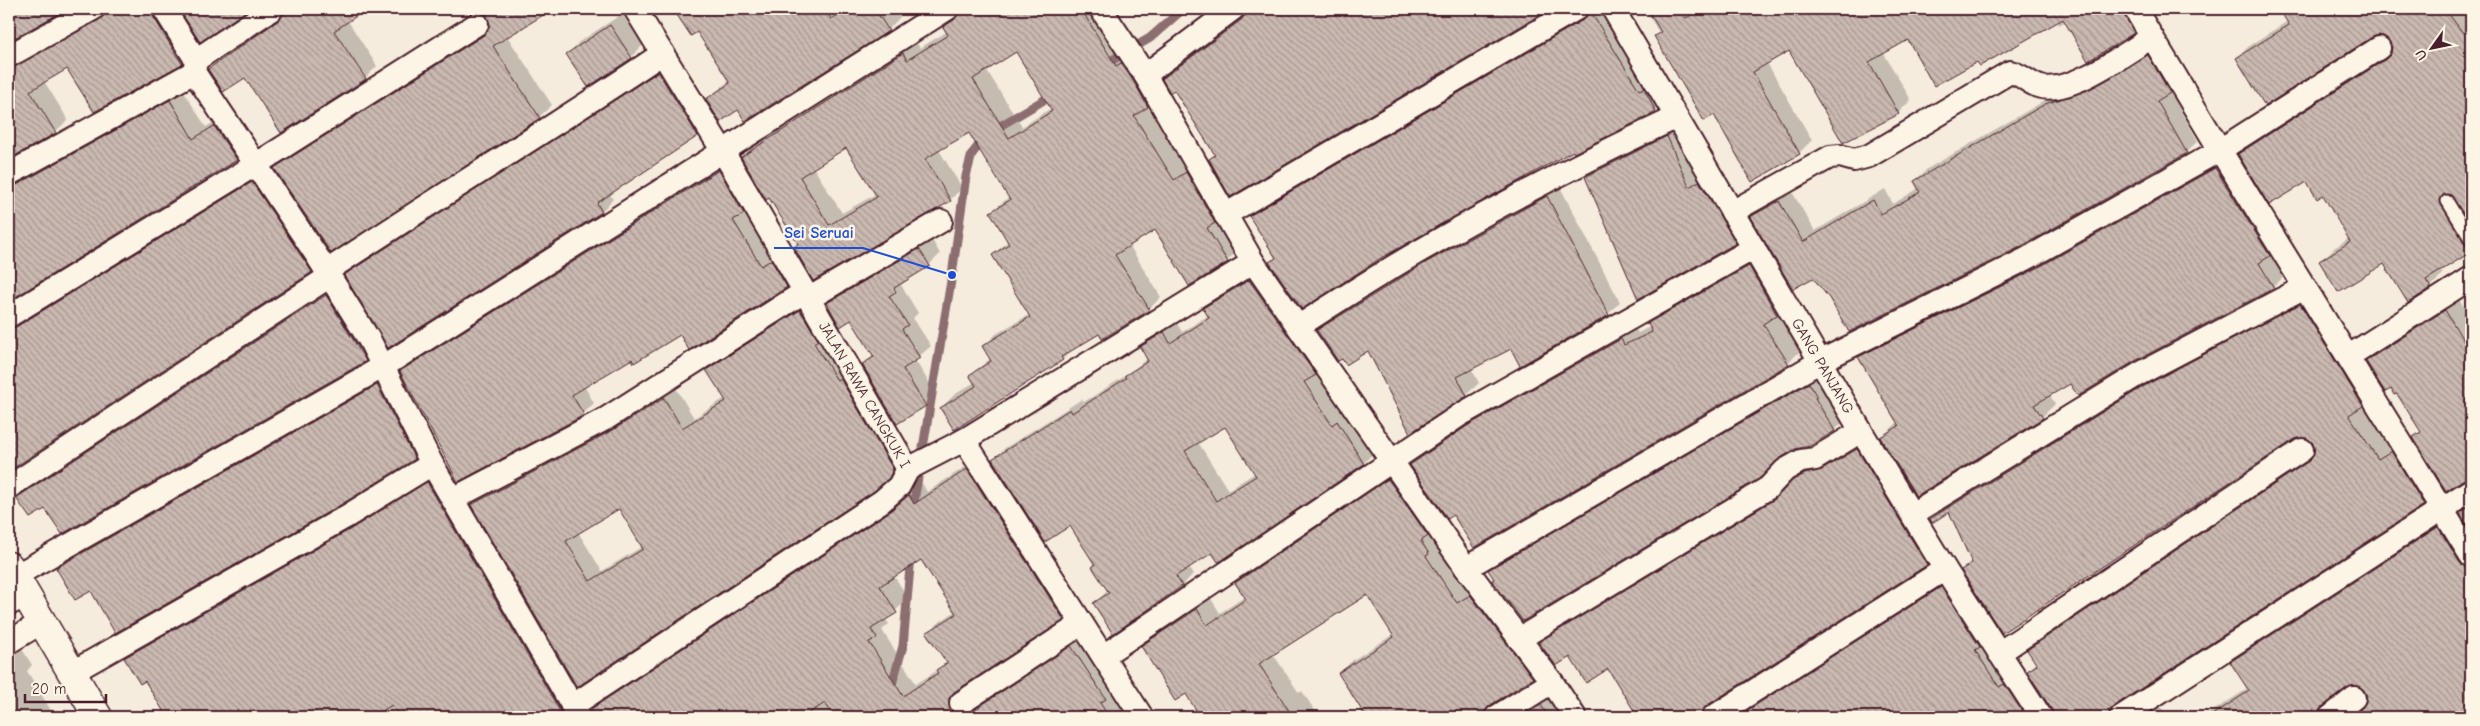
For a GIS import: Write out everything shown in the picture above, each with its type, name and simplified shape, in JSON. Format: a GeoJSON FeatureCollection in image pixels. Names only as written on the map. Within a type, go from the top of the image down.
{"type":"FeatureCollection","features":[{"type":"Feature","properties":{"kind":"main road"},"geometry":{"type":"LineString","coordinates":[[12,571],[27,610],[72,673],[98,717]]}},
{"type":"Feature","properties":{"kind":"street"},"geometry":{"type":"LineString","coordinates":[[9,56],[93,9]]}},
{"type":"Feature","properties":{"kind":"street"},"geometry":{"type":"LineString","coordinates":[[164,9],[195,66],[255,165],[329,274],[384,366],[432,464],[575,712],[882,501],[899,486],[917,465]]}},
{"type":"Feature","properties":{"kind":"street"},"geometry":{"type":"LineString","coordinates":[[9,174],[195,66],[272,9]]}},
{"type":"Feature","properties":{"kind":"street","name":"JALAN RAWA CANGKUK I"},"geometry":{"type":"LineString","coordinates":[[635,9],[722,150],[806,295],[917,465],[964,440],[1253,262]]}},
{"type":"Feature","properties":{"kind":"street"},"geometry":{"type":"LineString","coordinates":[[12,571],[384,366],[946,9]]}},
{"type":"Feature","properties":{"kind":"street"},"geometry":{"type":"LineString","coordinates":[[1101,9],[1141,70],[1253,262],[1299,326],[1390,461],[1466,568],[1552,682],[1575,717]]}},
{"type":"Feature","properties":{"kind":"street"},"geometry":{"type":"LineString","coordinates":[[1141,70],[1233,9]]}},
{"type":"Feature","properties":{"kind":"street"},"geometry":{"type":"LineString","coordinates":[[1225,215],[1576,9]]}},
{"type":"Feature","properties":{"kind":"street","name":"GANG PANJANG"},"geometry":{"type":"LineString","coordinates":[[1613,9],[1819,362],[1945,569],[2041,717]]}},
{"type":"Feature","properties":{"kind":"street"},"geometry":{"type":"LineString","coordinates":[[2135,9],[2304,287],[2443,508],[2471,556]]}},
{"type":"Feature","properties":{"kind":"street"},"geometry":{"type":"LineString","coordinates":[[9,316],[255,165],[477,24]]}},
{"type":"Feature","properties":{"kind":"street"},"geometry":{"type":"LineString","coordinates":[[1732,212],[1834,156],[1854,160],[1869,156],[2010,72],[2020,75],[2040,87],[2051,88],[2077,82],[2152,37]]}},
{"type":"Feature","properties":{"kind":"street"},"geometry":{"type":"LineString","coordinates":[[1466,568],[1819,362],[2026,258],[2220,150],[2379,48]]}},
{"type":"Feature","properties":{"kind":"street"},"geometry":{"type":"LineString","coordinates":[[9,487],[329,274],[428,204],[542,134],[663,52]]}},
{"type":"Feature","properties":{"kind":"street"},"geometry":{"type":"LineString","coordinates":[[1299,326],[1418,252],[1466,225],[1596,156],[1675,118]]}},
{"type":"Feature","properties":{"kind":"street"},"geometry":{"type":"LineString","coordinates":[[453,499],[607,418],[806,295],[941,221]]}},
{"type":"Feature","properties":{"kind":"street"},"geometry":{"type":"LineString","coordinates":[[1103,656],[1460,414],[1754,248]]}},
{"type":"Feature","properties":{"kind":"street"},"geometry":{"type":"LineString","coordinates":[[2348,356],[2471,278]]}},
{"type":"Feature","properties":{"kind":"street"},"geometry":{"type":"LineString","coordinates":[[1912,514],[2140,374],[2304,287]]}},
{"type":"Feature","properties":{"kind":"street"},"geometry":{"type":"LineString","coordinates":[[1519,639],[1768,488],[1790,468],[1801,461],[1815,459],[1861,431]]}},
{"type":"Feature","properties":{"kind":"street"},"geometry":{"type":"LineString","coordinates":[[964,440],[1142,717]]}},
{"type":"Feature","properties":{"kind":"street"},"geometry":{"type":"LineString","coordinates":[[1999,653],[2302,450]]}},
{"type":"Feature","properties":{"kind":"street"},"geometry":{"type":"LineString","coordinates":[[72,673],[344,518],[432,464]]}},
{"type":"Feature","properties":{"kind":"street"},"geometry":{"type":"LineString","coordinates":[[2121,717],[2471,490]]}},
{"type":"Feature","properties":{"kind":"street"},"geometry":{"type":"LineString","coordinates":[[1713,717],[1945,569]]}},
{"type":"Feature","properties":{"kind":"street"},"geometry":{"type":"LineString","coordinates":[[9,642],[27,610]]}},
{"type":"Feature","properties":{"kind":"street"},"geometry":{"type":"LineString","coordinates":[[961,703],[1082,624]]}},
{"type":"Feature","properties":{"kind":"street"},"geometry":{"type":"LineString","coordinates":[[1496,717],[1552,682]]}},
{"type":"Feature","properties":{"kind":"street"},"geometry":{"type":"LineString","coordinates":[[2330,717],[2354,698]]}},
{"type":"Feature","properties":{"kind":"lane"},"geometry":{"type":"LineString","coordinates":[[2447,201],[2471,240]]}},
{"type":"Feature","properties":{"kind":"building"},"geometry":{"type":"Polygon","coordinates":[[[9,9],[67,9],[9,41],[9,9]]]}},
{"type":"Feature","properties":{"kind":"building"},"geometry":{"type":"Polygon","coordinates":[[[106,9],[151,9],[153,16],[182,64],[94,112],[67,69],[30,91],[56,133],[9,159],[9,69],[99,20],[104,15],[106,9]]]}},
{"type":"Feature","properties":{"kind":"building"},"geometry":{"type":"Polygon","coordinates":[[[179,9],[249,9],[200,42],[179,9]]]}},
{"type":"Feature","properties":{"kind":"building"},"geometry":{"type":"Polygon","coordinates":[[[285,9],[367,9],[334,31],[366,79],[281,133],[245,78],[223,92],[208,69],[279,20],[285,9]]]}},
{"type":"Feature","properties":{"kind":"building"},"geometry":{"type":"Polygon","coordinates":[[[497,9],[553,9],[493,46],[540,118],[331,253],[274,168],[484,35],[490,24],[486,15],[497,9]]]}},
{"type":"Feature","properties":{"kind":"building"},"geometry":{"type":"Polygon","coordinates":[[[673,9],[825,9],[831,19],[848,9],[875,9],[889,31],[745,121],[738,110],[720,122],[706,99],[730,83],[697,32],[691,36],[673,9]]]}},
{"type":"Feature","properties":{"kind":"building"},"geometry":{"type":"Polygon","coordinates":[[[960,9],[1081,9],[1116,66],[1121,63],[1134,82],[1148,107],[1134,116],[1174,180],[1186,172],[1215,223],[1207,228],[1228,262],[1189,286],[1155,230],[1115,255],[1150,310],[1102,339],[1099,334],[1061,357],[1063,360],[954,430],[940,408],[976,386],[969,375],[991,361],[982,346],[1030,317],[992,255],[1009,244],[990,212],[1010,200],[969,133],[925,159],[951,201],[813,281],[794,247],[798,244],[769,198],[766,200],[741,157],[903,53],[907,60],[948,35],[943,27],[954,20],[960,9]],[[1016,52],[973,79],[1009,138],[1052,111],[1016,52]],[[846,148],[800,177],[829,225],[877,197],[846,148]]]}},
{"type":"Feature","properties":{"kind":"building"},"geometry":{"type":"Polygon","coordinates":[[[1251,9],[1550,9],[1230,197],[1209,159],[1215,155],[1174,90],[1170,93],[1162,79],[1241,20],[1251,9]]]}},
{"type":"Feature","properties":{"kind":"building"},"geometry":{"type":"Polygon","coordinates":[[[1589,9],[1639,90],[1644,88],[1656,112],[1574,153],[1573,151],[1475,205],[1381,258],[1302,309],[1269,262],[1276,258],[1249,216],[1583,20],[1588,15],[1589,9]]]}},
{"type":"Feature","properties":{"kind":"building"},"geometry":{"type":"Polygon","coordinates":[[[1647,9],[1680,9],[1686,18],[1702,9],[2122,9],[2134,33],[2088,61],[2063,19],[1980,66],[1977,62],[1934,86],[1908,40],[1869,62],[1899,114],[1843,143],[1789,51],[1753,72],[1800,154],[1752,182],[1714,115],[1704,121],[1654,36],[1661,32],[1647,9]]]}},
{"type":"Feature","properties":{"kind":"building"},"geometry":{"type":"Polygon","coordinates":[[[2279,9],[2445,9],[2463,33],[2471,27],[2471,226],[2451,195],[2444,194],[2440,201],[2465,244],[2471,247],[2471,252],[2426,280],[2431,288],[2408,303],[2384,264],[2338,292],[2319,261],[2350,242],[2323,195],[2317,199],[2307,182],[2269,205],[2238,154],[2391,54],[2392,47],[2385,37],[2379,35],[2372,37],[2265,106],[2236,58],[2289,25],[2279,9]]]}},
{"type":"Feature","properties":{"kind":"building"},"geometry":{"type":"Polygon","coordinates":[[[610,25],[632,58],[588,87],[566,54],[610,25]]]}},
{"type":"Feature","properties":{"kind":"building"},"geometry":{"type":"Polygon","coordinates":[[[2148,55],[2170,93],[2157,101],[2187,153],[2020,247],[1849,332],[1829,298],[1813,278],[1793,289],[1750,217],[1779,201],[1803,242],[1873,200],[1881,214],[1920,192],[1914,181],[2045,104],[2088,90],[2148,55]]]}},
{"type":"Feature","properties":{"kind":"building"},"geometry":{"type":"Polygon","coordinates":[[[658,72],[698,136],[597,203],[602,212],[388,348],[344,275],[658,72]]]}},
{"type":"Feature","properties":{"kind":"building"},"geometry":{"type":"Polygon","coordinates":[[[170,100],[193,139],[214,126],[237,160],[9,301],[9,187],[15,186],[170,100]]]}},
{"type":"Feature","properties":{"kind":"building"},"geometry":{"type":"Polygon","coordinates":[[[1667,136],[1689,187],[1699,181],[1736,243],[1638,299],[1585,177],[1667,136]]]}},
{"type":"Feature","properties":{"kind":"building"},"geometry":{"type":"Polygon","coordinates":[[[2215,168],[2270,256],[2259,263],[2274,288],[2133,362],[2078,396],[2070,384],[2034,405],[2043,418],[1916,496],[1880,437],[1899,426],[1858,357],[2032,271],[2215,168]]]}},
{"type":"Feature","properties":{"kind":"building"},"geometry":{"type":"Polygon","coordinates":[[[719,170],[744,214],[733,220],[761,266],[771,260],[787,287],[689,350],[680,335],[634,363],[632,359],[572,395],[584,415],[458,482],[400,371],[719,170]]]}},
{"type":"Feature","properties":{"kind":"building"},"geometry":{"type":"Polygon","coordinates":[[[252,182],[312,272],[9,471],[9,329],[16,327],[252,182]]]}},
{"type":"Feature","properties":{"kind":"building"},"geometry":{"type":"Polygon","coordinates":[[[1547,196],[1609,315],[1520,366],[1511,349],[1457,377],[1467,396],[1410,433],[1368,351],[1346,365],[1342,359],[1338,361],[1317,330],[1425,263],[1547,196]]]}},
{"type":"Feature","properties":{"kind":"building"},"geometry":{"type":"Polygon","coordinates":[[[919,249],[930,266],[894,288],[896,292],[889,296],[908,325],[902,329],[920,358],[903,369],[926,406],[897,424],[862,364],[874,357],[851,320],[840,327],[827,303],[919,249]]]}},
{"type":"Feature","properties":{"kind":"building"},"geometry":{"type":"Polygon","coordinates":[[[1749,266],[1777,315],[1763,324],[1789,364],[1474,548],[1453,515],[1448,519],[1410,465],[1467,426],[1621,339],[1624,345],[1652,332],[1648,323],[1749,266]]]}},
{"type":"Feature","properties":{"kind":"building"},"geometry":{"type":"Polygon","coordinates":[[[1249,280],[1316,375],[1304,382],[1332,425],[1337,421],[1364,464],[1221,561],[1218,562],[1212,553],[1176,576],[1182,586],[1113,634],[1093,603],[1109,593],[1092,567],[1095,565],[1070,526],[1045,542],[992,459],[1070,409],[1072,413],[1126,378],[1124,376],[1148,361],[1140,347],[1164,332],[1170,343],[1209,318],[1203,308],[1249,280]],[[1225,427],[1185,451],[1216,501],[1256,476],[1225,427]]]}},
{"type":"Feature","properties":{"kind":"building"},"geometry":{"type":"Polygon","coordinates":[[[326,295],[366,361],[62,534],[45,509],[30,518],[16,498],[326,295]]]}},
{"type":"Feature","properties":{"kind":"building"},"geometry":{"type":"Polygon","coordinates":[[[2300,304],[2363,406],[2349,415],[2378,459],[2391,451],[2424,505],[2114,706],[2108,717],[2054,717],[2052,710],[2027,671],[2037,665],[2027,650],[2309,461],[2314,455],[2313,443],[2307,438],[2295,439],[2002,633],[1961,570],[1972,563],[1949,512],[1932,523],[1930,519],[2146,385],[2300,304]]]}},
{"type":"Feature","properties":{"kind":"building"},"geometry":{"type":"Polygon","coordinates":[[[800,310],[818,340],[814,343],[837,380],[840,378],[893,469],[889,478],[874,491],[577,687],[471,505],[613,430],[664,398],[682,428],[726,401],[706,370],[800,310]],[[619,509],[566,541],[590,581],[643,549],[619,509]]]}},
{"type":"Feature","properties":{"kind":"building"},"geometry":{"type":"Polygon","coordinates":[[[2445,310],[2471,353],[2471,477],[2464,479],[2446,491],[2413,437],[2421,432],[2397,394],[2394,395],[2391,389],[2385,392],[2366,361],[2445,310]]]}},
{"type":"Feature","properties":{"kind":"building"},"geometry":{"type":"Polygon","coordinates":[[[1809,383],[1817,397],[1815,398],[1835,431],[1810,446],[1795,449],[1779,459],[1760,478],[1523,621],[1492,580],[1494,579],[1488,570],[1809,383]]]}},
{"type":"Feature","properties":{"kind":"building"},"geometry":{"type":"Polygon","coordinates":[[[377,385],[415,459],[337,507],[115,633],[91,591],[75,600],[56,568],[377,385]]]}},
{"type":"Feature","properties":{"kind":"building"},"geometry":{"type":"Polygon","coordinates":[[[1857,449],[1927,565],[1706,706],[1700,717],[1638,717],[1608,669],[1586,683],[1570,657],[1556,666],[1539,642],[1775,499],[1793,480],[1805,474],[1822,470],[1857,449]]]}},
{"type":"Feature","properties":{"kind":"building"},"geometry":{"type":"Polygon","coordinates":[[[967,469],[1064,620],[954,692],[949,698],[950,710],[956,715],[968,714],[1071,646],[1106,699],[1100,703],[1109,717],[834,717],[825,703],[803,717],[597,717],[591,709],[889,512],[909,495],[914,504],[967,469]],[[921,560],[880,586],[897,613],[871,629],[877,638],[869,642],[903,696],[938,673],[936,670],[947,663],[926,633],[956,614],[921,560]]]}},
{"type":"Feature","properties":{"kind":"building"},"geometry":{"type":"Polygon","coordinates":[[[1388,479],[1428,536],[1421,541],[1429,554],[1426,556],[1457,603],[1470,595],[1533,678],[1489,706],[1483,717],[1366,717],[1338,673],[1394,637],[1367,595],[1259,664],[1293,717],[1200,717],[1186,694],[1175,701],[1141,646],[1197,609],[1207,625],[1246,599],[1235,583],[1388,479]]]}},
{"type":"Feature","properties":{"kind":"building"},"geometry":{"type":"Polygon","coordinates":[[[427,482],[560,711],[550,717],[400,717],[392,705],[372,717],[167,717],[145,681],[140,684],[124,658],[351,529],[427,482]]]}},
{"type":"Feature","properties":{"kind":"building"},"geometry":{"type":"Polygon","coordinates":[[[2471,505],[2471,531],[2460,513],[2471,505]]]}},
{"type":"Feature","properties":{"kind":"building"},"geometry":{"type":"Polygon","coordinates":[[[2438,527],[2460,563],[2471,569],[2471,717],[2351,717],[2362,708],[2367,697],[2364,690],[2353,685],[2322,707],[2317,717],[2209,717],[2249,691],[2230,662],[2438,527]]]}},
{"type":"Feature","properties":{"kind":"building"},"geometry":{"type":"Polygon","coordinates":[[[1941,587],[1980,647],[1975,650],[1999,687],[2004,684],[2026,717],[1737,717],[1941,587]]]}},
{"type":"Feature","properties":{"kind":"building"},"geometry":{"type":"Polygon","coordinates":[[[1541,705],[1549,717],[1520,717],[1541,705]]]}},
{"type":"Feature","properties":{"kind":"waterway"},"geometry":{"type":"LineString","coordinates":[[1102,66],[1150,38],[1183,9]]}},
{"type":"Feature","properties":{"kind":"waterway"},"geometry":{"type":"LineString","coordinates":[[913,516],[966,176],[972,154],[982,141],[1000,126],[1054,94]]}},
{"type":"Feature","properties":{"kind":"waterway"},"geometry":{"type":"LineString","coordinates":[[890,691],[903,646],[911,556]]}},
{"type":"Feature","properties":{"kind":"place","name":"Sei Seruai"},"geometry":{"type":"Point","coordinates":[952,275]}}]}
